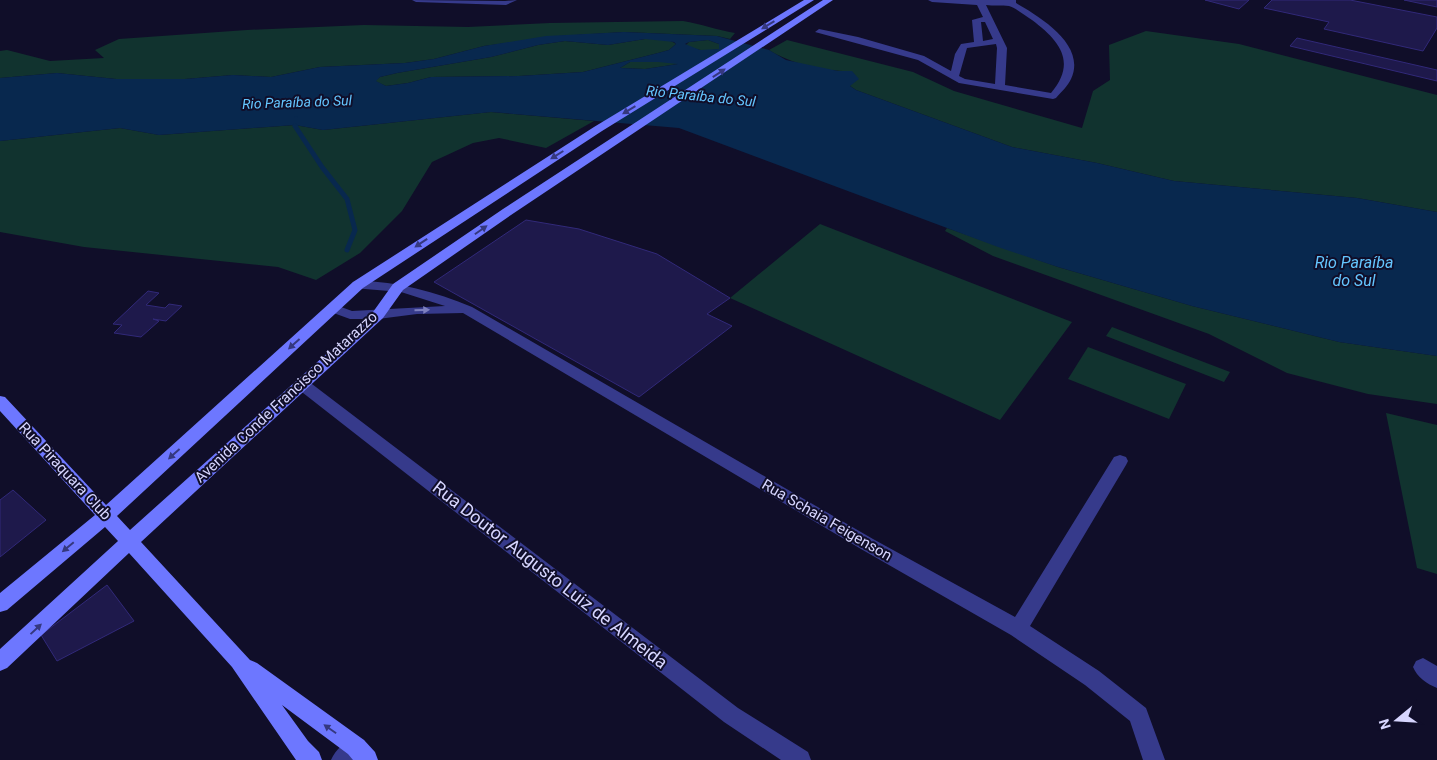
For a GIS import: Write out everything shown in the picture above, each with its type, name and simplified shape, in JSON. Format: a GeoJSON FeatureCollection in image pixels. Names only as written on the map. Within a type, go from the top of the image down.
{"type":"FeatureCollection","features":[{"type":"Feature","properties":{"kind":"main road"},"geometry":{"type":"LineString","coordinates":[[0,604],[106,516],[358,286],[453,222],[598,129],[810,0]]}},
{"type":"Feature","properties":{"kind":"main road","name":"Avenida Conde Francisco Matarazzo"},"geometry":{"type":"LineString","coordinates":[[0,662],[130,540],[378,315],[398,288],[507,212],[826,3]]}},
{"type":"Feature","properties":{"kind":"main road","name":"Rua Piraquara Club"},"geometry":{"type":"LineString","coordinates":[[0,401],[130,540],[239,661]]}},
{"type":"Feature","properties":{"kind":"main road"},"geometry":{"type":"LineString","coordinates":[[239,661],[355,756]]}},
{"type":"Feature","properties":{"kind":"main road"},"geometry":{"type":"LineString","coordinates":[[239,661],[300,748],[311,760]]}},
{"type":"Feature","properties":{"kind":"street"},"geometry":{"type":"LineString","coordinates":[[416,0],[510,2]]}},
{"type":"Feature","properties":{"kind":"street"},"geometry":{"type":"LineString","coordinates":[[819,32],[854,39],[921,58],[962,81],[1053,96],[1067,77],[1068,55],[1057,37],[1038,20],[1012,2],[981,4],[932,0]]}},
{"type":"Feature","properties":{"kind":"street"},"geometry":{"type":"LineString","coordinates":[[981,4],[1002,48],[1000,87]]}},
{"type":"Feature","properties":{"kind":"street"},"geometry":{"type":"LineString","coordinates":[[979,44],[976,20],[988,18]]}},
{"type":"Feature","properties":{"kind":"street"},"geometry":{"type":"LineString","coordinates":[[954,77],[957,71],[959,54],[964,46],[998,42]]}},
{"type":"Feature","properties":{"kind":"street","name":"Rua Schaia Feigenson"},"geometry":{"type":"LineString","coordinates":[[358,286],[382,284],[430,295],[467,310],[867,544],[1018,629],[1092,678],[1139,715],[1154,760]]}},
{"type":"Feature","properties":{"kind":"street"},"geometry":{"type":"LineString","coordinates":[[333,308],[350,315],[378,315],[416,310],[467,310]]}},
{"type":"Feature","properties":{"kind":"street","name":"Rua Doutor Augusto Luiz de Almeida"},"geometry":{"type":"LineString","coordinates":[[303,385],[731,715],[800,760]]}},
{"type":"Feature","properties":{"kind":"street"},"geometry":{"type":"LineString","coordinates":[[1018,629],[1120,461]]}},
{"type":"Feature","properties":{"kind":"green space"},"geometry":{"type":"Polygon","coordinates":[[[683,21],[735,33],[730,39],[717,36],[624,32],[559,36],[484,46],[434,59],[405,63],[320,67],[271,77],[233,75],[185,79],[116,79],[57,73],[0,78],[0,51],[7,50],[50,61],[104,58],[95,50],[119,39],[247,30],[364,25],[468,27],[550,23],[683,21]]]}},
{"type":"Feature","properties":{"kind":"green space"},"geometry":{"type":"Polygon","coordinates":[[[1146,31],[1239,44],[1437,95],[1437,212],[1357,198],[1174,181],[1097,163],[1012,147],[856,90],[850,86],[852,71],[809,66],[769,50],[787,40],[913,72],[954,91],[1082,128],[1093,91],[1110,80],[1109,45],[1146,31]]]}},
{"type":"Feature","properties":{"kind":"green space"},"geometry":{"type":"Polygon","coordinates":[[[645,39],[665,40],[676,44],[669,50],[583,72],[519,76],[431,77],[386,86],[375,81],[380,77],[397,73],[491,57],[538,45],[565,41],[608,45],[645,39]]]}},
{"type":"Feature","properties":{"kind":"green space"},"geometry":{"type":"Polygon","coordinates":[[[708,40],[719,44],[719,49],[704,51],[685,46],[689,42],[708,40]]]}},
{"type":"Feature","properties":{"kind":"green space"},"geometry":{"type":"Polygon","coordinates":[[[630,62],[675,62],[678,64],[645,69],[620,68],[630,62]]]}},
{"type":"Feature","properties":{"kind":"green space"},"geometry":{"type":"Polygon","coordinates":[[[491,112],[594,121],[546,148],[499,138],[473,143],[432,162],[402,211],[360,253],[316,280],[278,267],[84,247],[0,232],[0,141],[120,128],[159,135],[295,125],[323,130],[491,112]]]}},
{"type":"Feature","properties":{"kind":"green space"},"geometry":{"type":"Polygon","coordinates":[[[820,224],[1072,322],[1000,420],[730,298],[820,224]]]}},
{"type":"Feature","properties":{"kind":"green space"},"geometry":{"type":"Polygon","coordinates":[[[947,228],[1058,267],[1192,306],[1339,342],[1437,356],[1437,404],[1368,394],[1287,373],[1209,334],[993,256],[945,231],[947,228]]]}},
{"type":"Feature","properties":{"kind":"green space"},"geometry":{"type":"Polygon","coordinates":[[[1112,327],[1230,372],[1224,382],[1106,336],[1112,327]]]}},
{"type":"Feature","properties":{"kind":"green space"},"geometry":{"type":"Polygon","coordinates":[[[1088,347],[1186,384],[1169,419],[1068,379],[1088,347]]]}},
{"type":"Feature","properties":{"kind":"green space"},"geometry":{"type":"Polygon","coordinates":[[[1386,413],[1437,425],[1437,574],[1417,568],[1386,413]]]}},
{"type":"Feature","properties":{"kind":"water","name":"Rio Paraíba do Sul"},"geometry":{"type":"Polygon","coordinates":[[[624,32],[717,36],[769,50],[786,60],[838,71],[852,71],[859,79],[850,86],[856,90],[1012,147],[1097,163],[1174,181],[1357,198],[1437,212],[1437,356],[1339,342],[1192,306],[1058,267],[998,247],[679,128],[491,112],[323,130],[295,125],[159,135],[120,128],[0,141],[0,78],[57,73],[116,79],[185,79],[233,75],[271,77],[320,67],[405,63],[434,59],[484,46],[546,36],[624,32]],[[645,39],[608,45],[565,41],[538,45],[491,57],[397,73],[380,77],[376,81],[386,86],[431,77],[519,76],[583,72],[669,50],[676,44],[674,42],[645,39]],[[708,40],[685,44],[700,50],[719,49],[719,44],[708,40]],[[630,62],[620,68],[645,69],[678,64],[630,62]]]}},
{"type":"Feature","properties":{"kind":"building"},"geometry":{"type":"Polygon","coordinates":[[[1205,0],[1249,0],[1239,9],[1205,0]]]}},
{"type":"Feature","properties":{"kind":"building"},"geometry":{"type":"Polygon","coordinates":[[[1272,0],[1350,0],[1437,17],[1437,28],[1423,51],[1324,29],[1329,22],[1264,8],[1272,0]]]}},
{"type":"Feature","properties":{"kind":"building"},"geometry":{"type":"Polygon","coordinates":[[[1404,0],[1437,0],[1437,7],[1404,0]]]}},
{"type":"Feature","properties":{"kind":"building"},"geometry":{"type":"Polygon","coordinates":[[[1297,38],[1437,70],[1437,81],[1290,46],[1297,38]]]}},
{"type":"Feature","properties":{"kind":"building"},"geometry":{"type":"Polygon","coordinates":[[[526,220],[579,229],[657,254],[730,298],[707,314],[732,326],[639,397],[434,282],[526,220]]]}},
{"type":"Feature","properties":{"kind":"building"},"geometry":{"type":"Polygon","coordinates":[[[148,291],[159,293],[146,305],[165,308],[169,304],[182,306],[166,321],[153,319],[159,321],[141,337],[114,333],[122,325],[113,324],[148,291]]]}},
{"type":"Feature","properties":{"kind":"building"},"geometry":{"type":"Polygon","coordinates":[[[13,490],[46,520],[0,557],[0,500],[13,490]]]}},
{"type":"Feature","properties":{"kind":"building"},"geometry":{"type":"Polygon","coordinates":[[[107,585],[134,621],[57,661],[41,635],[107,585]]]}},
{"type":"Feature","properties":{"kind":"waterway"},"geometry":{"type":"LineString","coordinates":[[296,118],[296,127]]}},
{"type":"Feature","properties":{"kind":"waterway"},"geometry":{"type":"LineString","coordinates":[[295,126],[322,167],[347,199],[355,230],[347,250]]}}]}
